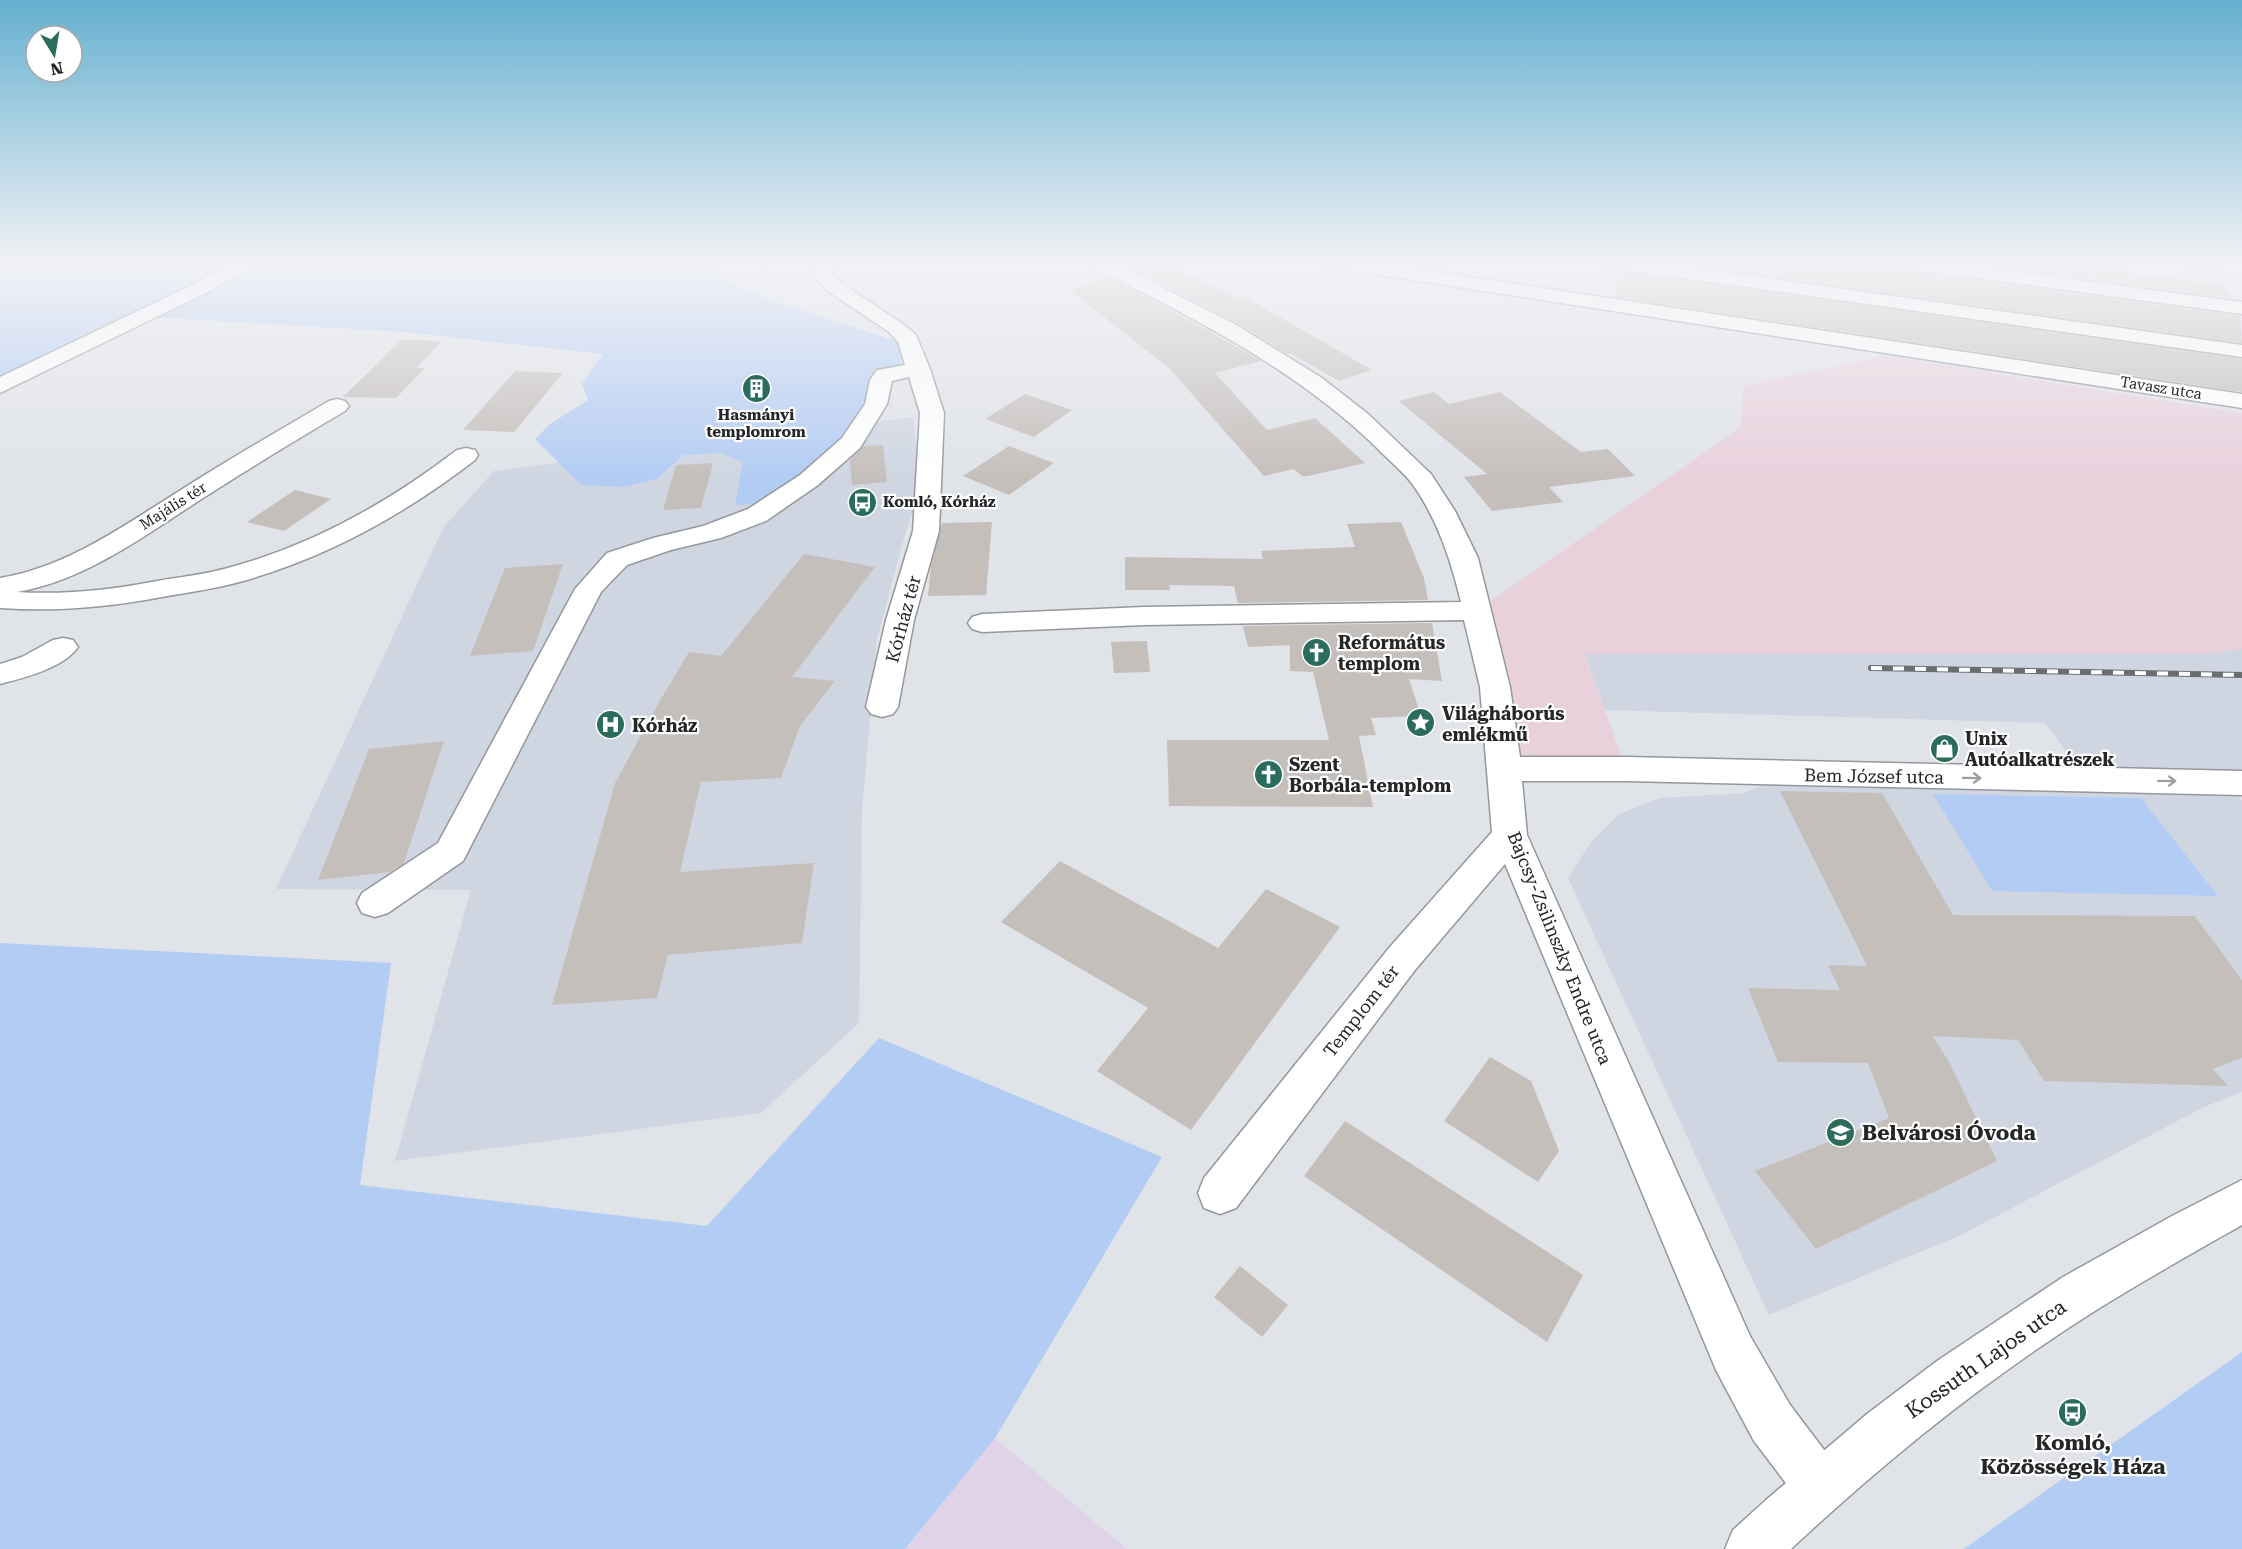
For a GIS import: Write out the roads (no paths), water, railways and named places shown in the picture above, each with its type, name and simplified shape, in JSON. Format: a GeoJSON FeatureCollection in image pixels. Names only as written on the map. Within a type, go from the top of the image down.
{"type":"FeatureCollection","features":[{"type":"Feature","properties":{"kind":"street"},"geometry":{"type":"LineString","coordinates":[[0,386],[106,334]]}},
{"type":"Feature","properties":{"kind":"street","name":"Kórház tér"},"geometry":{"type":"LineString","coordinates":[[882,707],[900,620],[926,531],[932,413],[919,369],[908,340],[902,334]]}},
{"type":"Feature","properties":{"kind":"street","name":"Bajcsy-Zsilinszky Endre utca"},"geometry":{"type":"LineString","coordinates":[[1238,334],[1314,382],[1360,418],[1422,479],[1442,511],[1464,558],[1495,687],[1510,835],[1733,1353],[1772,1422],[1819,1485]]}},
{"type":"Feature","properties":{"kind":"street","name":"Tavasz utca"},"geometry":{"type":"LineString","coordinates":[[1806,334],[2242,401]]}},
{"type":"Feature","properties":{"kind":"street"},"geometry":{"type":"LineString","coordinates":[[2124,334],[2242,351]]}},
{"type":"Feature","properties":{"kind":"street"},"geometry":{"type":"LineString","coordinates":[[375,903],[452,852],[589,589],[617,559],[662,544],[712,532],[757,515],[809,480],[851,443],[876,404],[881,380],[885,375],[919,369]]}},
{"type":"Feature","properties":{"kind":"street","name":"Majális tér"},"geometry":{"type":"LineString","coordinates":[[0,586],[32,581],[101,551],[252,456],[337,406]]}},
{"type":"Feature","properties":{"kind":"street"},"geometry":{"type":"LineString","coordinates":[[0,599],[38,603],[78,602],[146,592],[233,575],[289,556],[347,530],[433,482],[466,455]]}},
{"type":"Feature","properties":{"kind":"street"},"geometry":{"type":"LineString","coordinates":[[982,623],[1144,616],[1476,611]]}},
{"type":"Feature","properties":{"kind":"street"},"geometry":{"type":"LineString","coordinates":[[0,674],[33,664],[63,647]]}},
{"type":"Feature","properties":{"kind":"street","name":"Bem József utca"},"geometry":{"type":"LineString","coordinates":[[1505,769],[1626,769],[2242,783]]}},
{"type":"Feature","properties":{"kind":"street","name":"Templom tér"},"geometry":{"type":"LineString","coordinates":[[1220,1193],[1402,960],[1510,835]]}},
{"type":"Feature","properties":{"kind":"street","name":"Kossuth Lajos utca"},"geometry":{"type":"LineString","coordinates":[[1752,1549],[1819,1485],[1893,1424],[2027,1327],[2104,1278],[2242,1201]]}},
{"type":"Feature","properties":{"kind":"railway"},"geometry":{"type":"LineString","coordinates":[[1871,668],[2242,675]]}},
{"type":"Feature","properties":{"kind":"place","name":"Hasmányi templomrom"},"geometry":{"type":"Point","coordinates":[756,388]}},
{"type":"Feature","properties":{"kind":"place","name":"Komló, Kórház"},"geometry":{"type":"Point","coordinates":[862,502]}},
{"type":"Feature","properties":{"kind":"place","name":"Református templom"},"geometry":{"type":"Point","coordinates":[1317,652]}},
{"type":"Feature","properties":{"kind":"place","name":"Világháborús emlékmű"},"geometry":{"type":"Point","coordinates":[1421,723]}},
{"type":"Feature","properties":{"kind":"place","name":"Kórház"},"geometry":{"type":"Point","coordinates":[611,725]}},
{"type":"Feature","properties":{"kind":"place","name":"Unix Autóalkatrészek"},"geometry":{"type":"Point","coordinates":[1944,748]}},
{"type":"Feature","properties":{"kind":"place","name":"Szent Borbála-templom"},"geometry":{"type":"Point","coordinates":[1268,774]}},
{"type":"Feature","properties":{"kind":"place","name":"Belvárosi Óvoda"},"geometry":{"type":"Point","coordinates":[1841,1133]}},
{"type":"Feature","properties":{"kind":"place","name":"Komló, Közösségek Háza"},"geometry":{"type":"Point","coordinates":[2073,1412]}}]}
